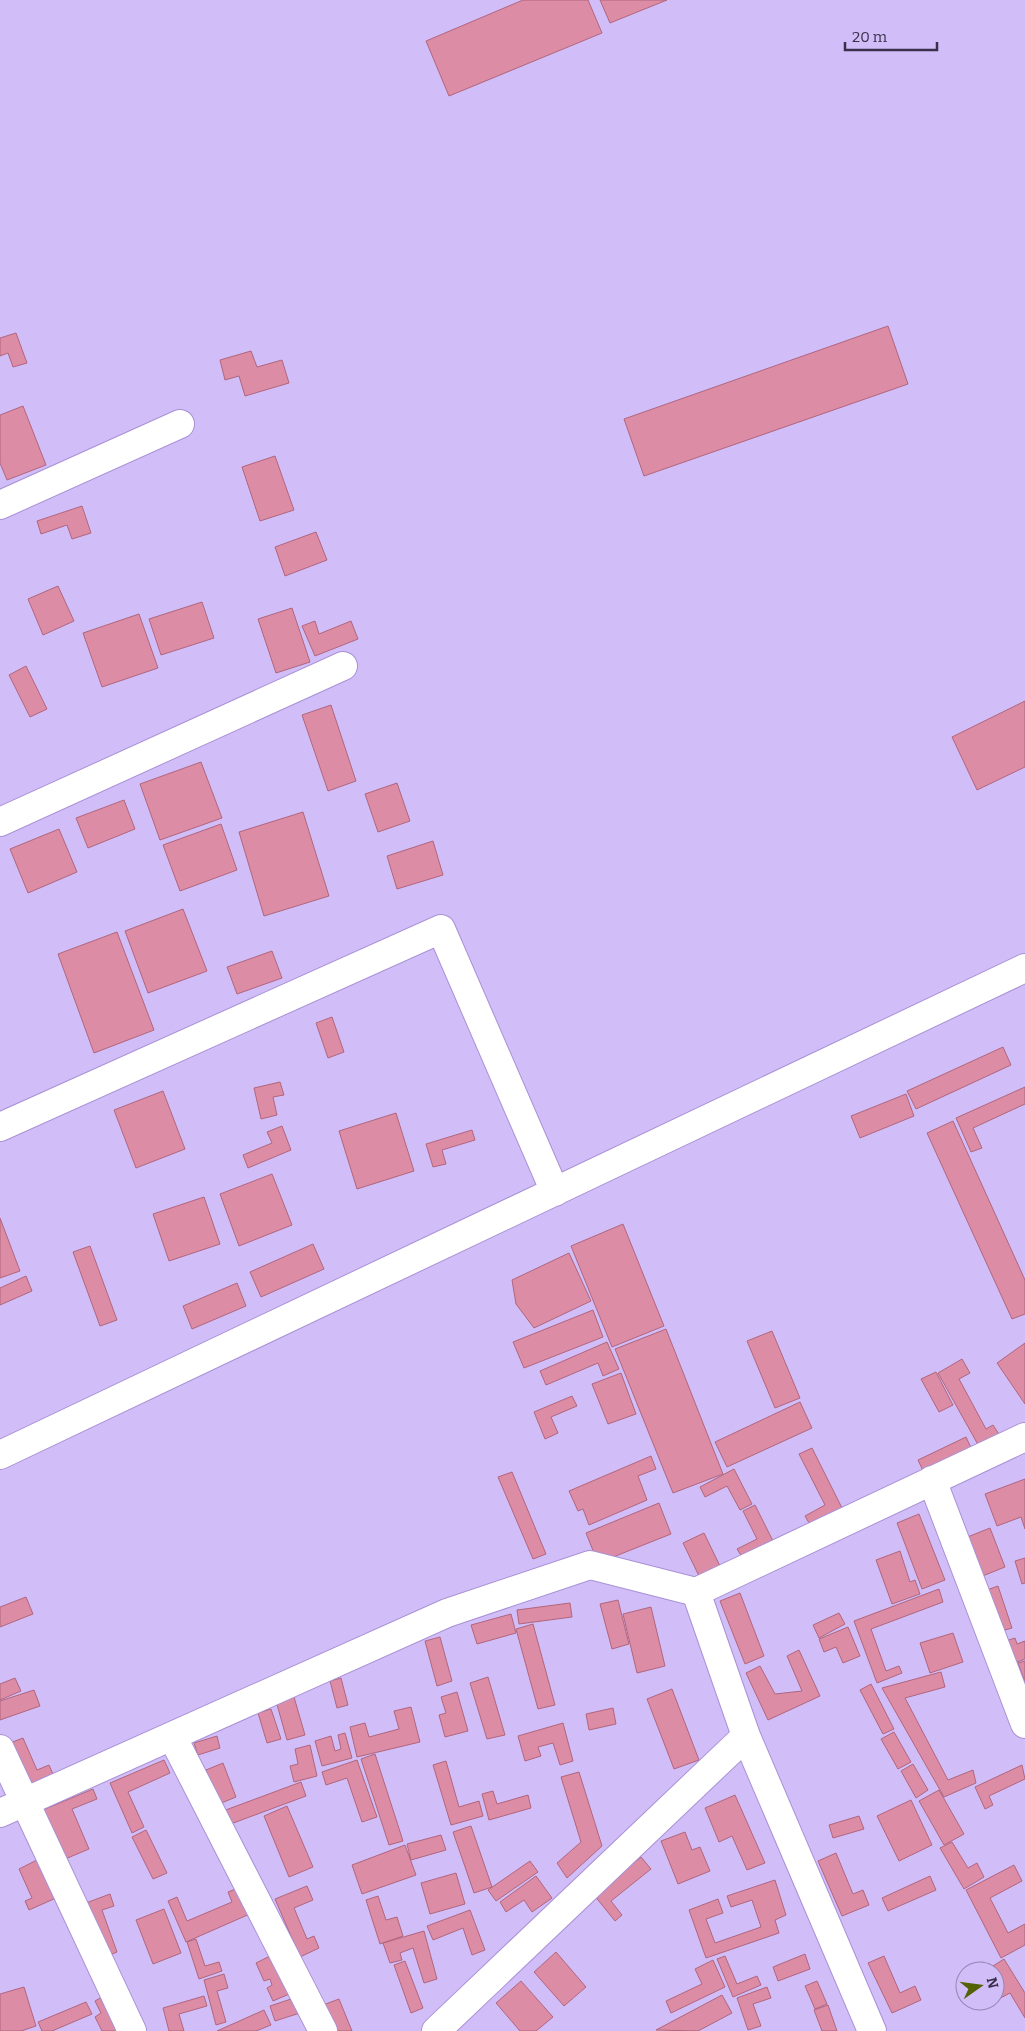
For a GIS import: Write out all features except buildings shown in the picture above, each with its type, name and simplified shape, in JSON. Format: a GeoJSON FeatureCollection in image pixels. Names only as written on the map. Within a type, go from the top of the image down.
{"type":"FeatureCollection","features":[{"type":"Feature","properties":{"kind":"street"},"geometry":{"type":"LineString","coordinates":[[0,505],[180,424]]}},
{"type":"Feature","properties":{"kind":"street"},"geometry":{"type":"LineString","coordinates":[[0,822],[343,666]]}},
{"type":"Feature","properties":{"kind":"street"},"geometry":{"type":"LineString","coordinates":[[0,1128],[441,929],[555,1192]]}},
{"type":"Feature","properties":{"kind":"street"},"geometry":{"type":"LineString","coordinates":[[0,1455],[1025,968]]}},
{"type":"Feature","properties":{"kind":"street"},"geometry":{"type":"LineString","coordinates":[[12,1807],[446,1613],[590,1565],[696,1592],[1025,1437]]}},
{"type":"Feature","properties":{"kind":"street"},"geometry":{"type":"LineString","coordinates":[[932,1480],[1025,1724]]}},
{"type":"Feature","properties":{"kind":"street"},"geometry":{"type":"LineString","coordinates":[[696,1592],[746,1736],[872,2031]]}},
{"type":"Feature","properties":{"kind":"street"},"geometry":{"type":"LineString","coordinates":[[172,1736],[323,2031]]}},
{"type":"Feature","properties":{"kind":"street"},"geometry":{"type":"LineString","coordinates":[[436,2031],[746,1736]]}},
{"type":"Feature","properties":{"kind":"street"},"geometry":{"type":"LineString","coordinates":[[0,1749],[12,1807],[132,2031]]}}]}
